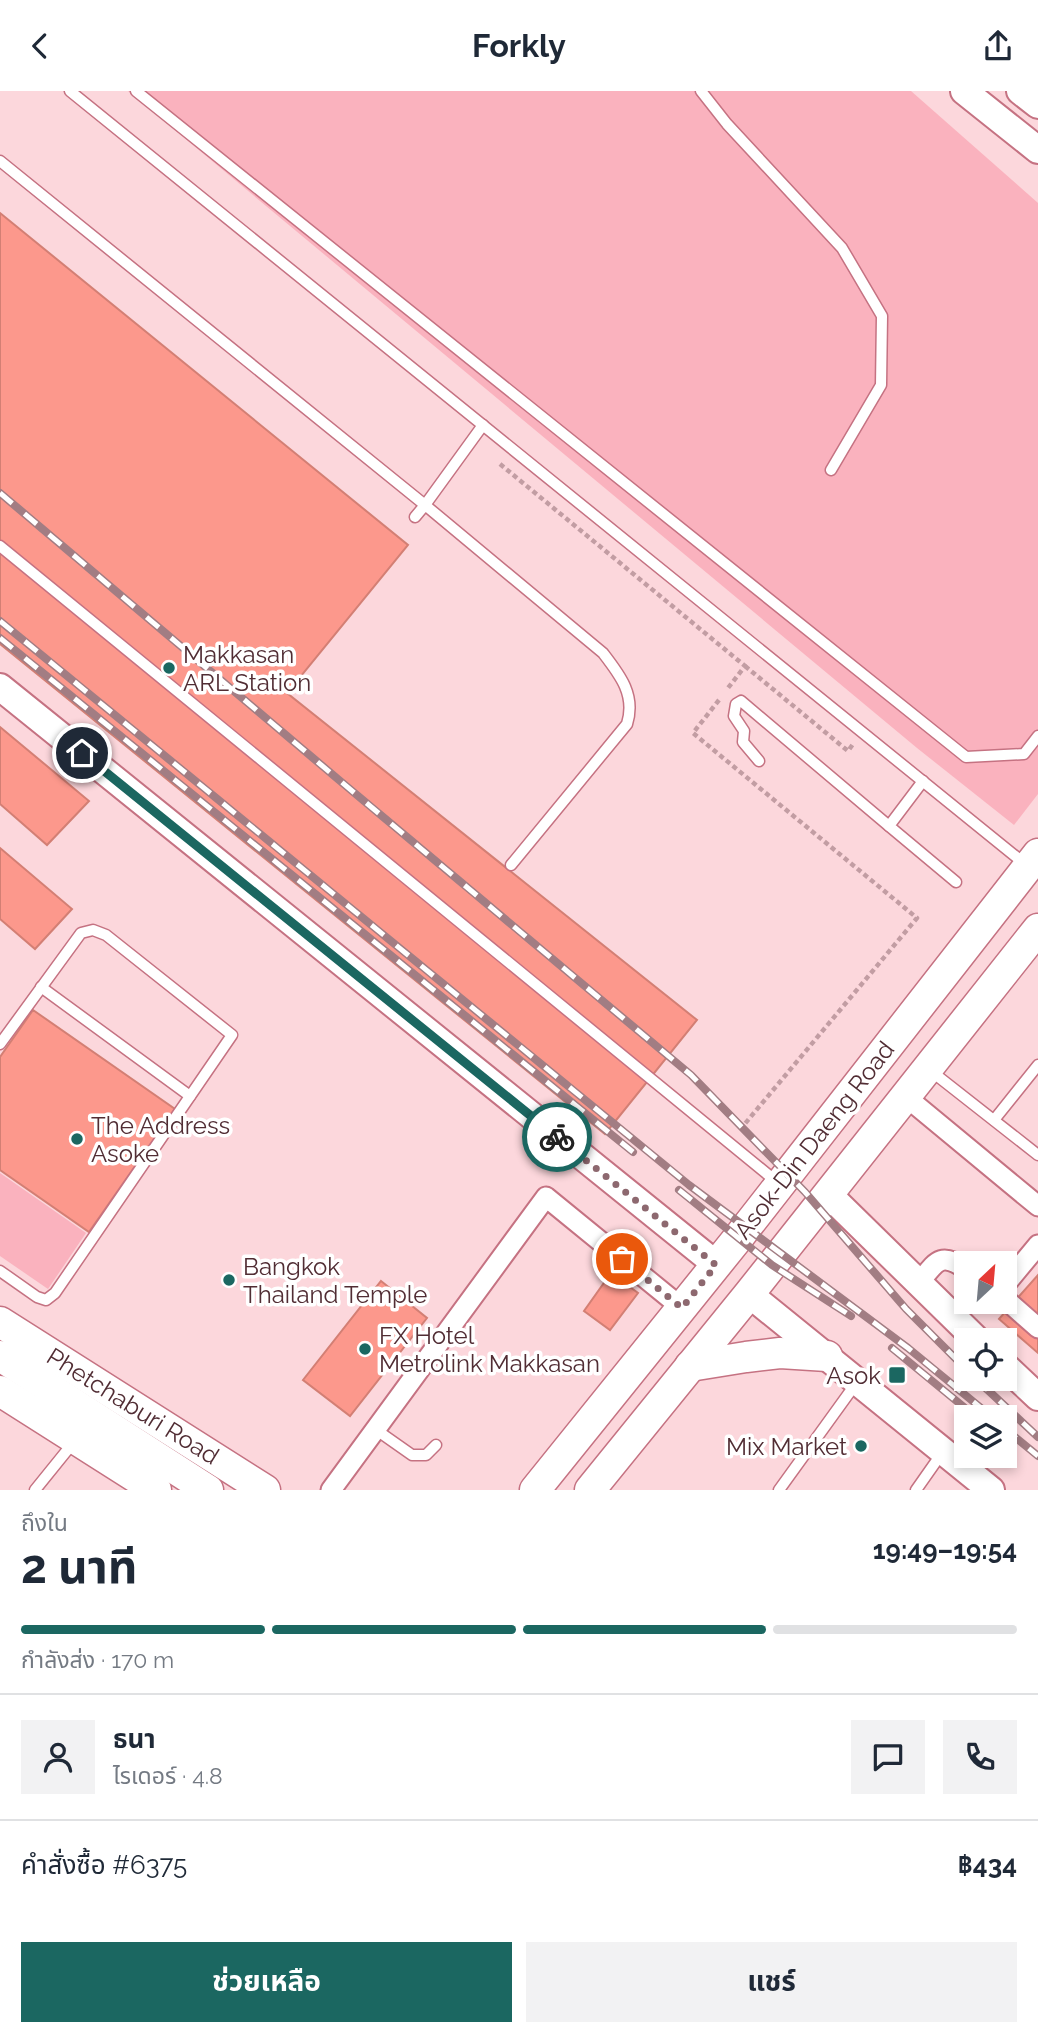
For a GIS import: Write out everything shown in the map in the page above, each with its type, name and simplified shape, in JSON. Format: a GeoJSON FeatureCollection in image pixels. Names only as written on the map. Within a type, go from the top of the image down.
{"type":"FeatureCollection","features":[{"type":"Feature","properties":{"kind":"main road","name":"Asok-Din Daeng Road"},"geometry":{"type":"LineString","coordinates":[[534,1490],[682,1308],[1033,860]]}},
{"type":"Feature","properties":{"kind":"main road","name":"Asok-Din Daeng Road"},"geometry":{"type":"LineString","coordinates":[[590,1490],[749,1294],[927,1067],[1031,942]]}},
{"type":"Feature","properties":{"kind":"main road","name":"Phetchaburi Road"},"geometry":{"type":"LineString","coordinates":[[0,1322],[265,1490]]}},
{"type":"Feature","properties":{"kind":"main road"},"geometry":{"type":"LineString","coordinates":[[690,1366],[780,1353],[827,1356]]}},
{"type":"Feature","properties":{"kind":"main road","name":"Phetchaburi Road"},"geometry":{"type":"LineString","coordinates":[[0,1356],[208,1490]]}},
{"type":"Feature","properties":{"kind":"main road"},"geometry":{"type":"LineString","coordinates":[[0,1391],[156,1490]]}},
{"type":"Feature","properties":{"kind":"main road"},"geometry":{"type":"LineString","coordinates":[[222,1461],[229,1474],[227,1490]]}},
{"type":"Feature","properties":{"kind":"street"},"geometry":{"type":"LineString","coordinates":[[964,91],[1038,150]]}},
{"type":"Feature","properties":{"kind":"street"},"geometry":{"type":"LineString","coordinates":[[1020,91],[1038,105]]}},
{"type":"Feature","properties":{"kind":"street"},"geometry":{"type":"LineString","coordinates":[[0,687],[716,1265]]}},
{"type":"Feature","properties":{"kind":"street"},"geometry":{"type":"LineString","coordinates":[[905,1096],[1038,1206]]}},
{"type":"Feature","properties":{"kind":"street"},"geometry":{"type":"LineString","coordinates":[[828,1194],[965,1328]]}},
{"type":"Feature","properties":{"kind":"street"},"geometry":{"type":"LineString","coordinates":[[331,1490],[545,1197],[682,1308]]}},
{"type":"Feature","properties":{"kind":"street"},"geometry":{"type":"LineString","coordinates":[[1017,1270],[1038,1245]]}},
{"type":"Feature","properties":{"kind":"street"},"geometry":{"type":"LineString","coordinates":[[919,1283],[940,1259],[954,1262]]}},
{"type":"Feature","properties":{"kind":"street"},"geometry":{"type":"LineString","coordinates":[[749,1294],[992,1490]]}},
{"type":"Feature","properties":{"kind":"street"},"geometry":{"type":"LineString","coordinates":[[1017,1309],[1038,1328]]}},
{"type":"Feature","properties":{"kind":"street"},"geometry":{"type":"LineString","coordinates":[[1017,1377],[1038,1397]]}},
{"type":"Feature","properties":{"kind":"lane"},"geometry":{"type":"LineString","coordinates":[[70,91],[923,781],[1033,860]]}},
{"type":"Feature","properties":{"kind":"lane"},"geometry":{"type":"LineString","coordinates":[[136,91],[966,757],[1024,754],[1038,736]]}},
{"type":"Feature","properties":{"kind":"lane"},"geometry":{"type":"LineString","coordinates":[[701,91],[727,124],[842,248],[882,316],[881,385],[831,470]]}},
{"type":"Feature","properties":{"kind":"lane"},"geometry":{"type":"LineString","coordinates":[[0,161],[425,505],[603,653],[629,695],[627,724],[511,865]]}},
{"type":"Feature","properties":{"kind":"lane"},"geometry":{"type":"LineString","coordinates":[[415,517],[483,425]]}},
{"type":"Feature","properties":{"kind":"lane"},"geometry":{"type":"LineString","coordinates":[[0,547],[779,1185]]}},
{"type":"Feature","properties":{"kind":"lane"},"geometry":{"type":"LineString","coordinates":[[759,761],[743,742],[744,731],[734,716],[736,704],[741,701],[956,883]]}},
{"type":"Feature","properties":{"kind":"lane"},"geometry":{"type":"LineString","coordinates":[[889,825],[923,781]]}},
{"type":"Feature","properties":{"kind":"lane"},"geometry":{"type":"LineString","coordinates":[[0,1044],[81,933],[93,930],[106,935],[232,1035],[55,1293],[46,1300],[37,1297],[0,1271]]}},
{"type":"Feature","properties":{"kind":"lane"},"geometry":{"type":"LineString","coordinates":[[41,987],[190,1095]]}},
{"type":"Feature","properties":{"kind":"lane"},"geometry":{"type":"LineString","coordinates":[[994,1120],[1038,1065]]}},
{"type":"Feature","properties":{"kind":"lane"},"geometry":{"type":"LineString","coordinates":[[927,1067],[1038,1155]]}},
{"type":"Feature","properties":{"kind":"lane"},"geometry":{"type":"LineString","coordinates":[[779,1490],[858,1381]]}},
{"type":"Feature","properties":{"kind":"lane"},"geometry":{"type":"LineString","coordinates":[[375,1429],[412,1455],[426,1455],[436,1445]]}},
{"type":"Feature","properties":{"kind":"lane"},"geometry":{"type":"LineString","coordinates":[[35,1490],[76,1440]]}},
{"type":"Feature","properties":{"kind":"lane"},"geometry":{"type":"LineString","coordinates":[[916,1490],[944,1451]]}},
{"type":"Feature","properties":{"kind":"shaded area"},"geometry":{"type":"Polygon","coordinates":[[[128,91],[911,91],[1038,203],[1038,794],[1014,825],[917,748],[128,91]]]}},
{"type":"Feature","properties":{"kind":"shaded area"},"geometry":{"type":"Polygon","coordinates":[[[0,1173],[86,1233],[48,1289],[0,1256],[0,1173]]]}},
{"type":"Feature","properties":{"kind":"building","name":"Makkasan ARL Station"},"geometry":{"type":"Polygon","coordinates":[[[0,213],[408,545],[287,693],[697,1020],[605,1134],[0,644],[0,213]]]}},
{"type":"Feature","properties":{"kind":"building"},"geometry":{"type":"Polygon","coordinates":[[[0,727],[89,801],[47,845],[0,804],[0,727]]]}},
{"type":"Feature","properties":{"kind":"building"},"geometry":{"type":"Polygon","coordinates":[[[0,848],[72,909],[35,949],[0,919],[0,848]]]}},
{"type":"Feature","properties":{"kind":"building","name":"The Address Asoke"},"geometry":{"type":"Polygon","coordinates":[[[33,1010],[175,1109],[89,1232],[0,1170],[0,1057],[33,1010]]]}},
{"type":"Feature","properties":{"kind":"building"},"geometry":{"type":"Polygon","coordinates":[[[611,1273],[638,1293],[610,1330],[584,1311],[611,1273]]]}},
{"type":"Feature","properties":{"kind":"building"},"geometry":{"type":"Polygon","coordinates":[[[1038,1275],[1038,1353],[1017,1335],[1017,1328],[1009,1328],[999,1319],[1003,1314],[1017,1314],[1017,1299],[1038,1275]]]}},
{"type":"Feature","properties":{"kind":"building","name":"FX Hotel Metrolink Makkasan"},"geometry":{"type":"Polygon","coordinates":[[[381,1281],[427,1318],[350,1416],[303,1380],[381,1281]]]}},
{"type":"Feature","properties":{"kind":"railway"},"geometry":{"type":"LineString","coordinates":[[0,493],[691,1075],[805,1192],[906,1309],[954,1357]]}},
{"type":"Feature","properties":{"kind":"railway"},"geometry":{"type":"LineString","coordinates":[[0,621],[689,1185],[908,1348],[977,1405]]}},
{"type":"Feature","properties":{"kind":"railway"},"geometry":{"type":"LineString","coordinates":[[0,638],[633,1152]]}},
{"type":"Feature","properties":{"kind":"railway"},"geometry":{"type":"LineString","coordinates":[[679,1190],[772,1265],[851,1316]]}},
{"type":"Feature","properties":{"kind":"railway"},"geometry":{"type":"LineString","coordinates":[[892,1348],[961,1405]]}},
{"type":"Feature","properties":{"kind":"railway"},"geometry":{"type":"LineString","coordinates":[[989,1391],[1038,1437]]}},
{"type":"Feature","properties":{"kind":"railway"},"geometry":{"type":"LineString","coordinates":[[1017,1439],[1038,1456]]}},
{"type":"Feature","properties":{"kind":"way so far"},"geometry":{"type":"LineString","coordinates":[[557,1137],[716,1265],[682,1308],[622,1259]]}},
{"type":"Feature","properties":{"kind":"place","name":"Makkasan ARL Station"},"geometry":{"type":"Point","coordinates":[169,668]}},
{"type":"Feature","properties":{"kind":"place","name":"The Address Asoke"},"geometry":{"type":"Point","coordinates":[77,1139]}},
{"type":"Feature","properties":{"kind":"place","name":"Bangkok Thailand Temple"},"geometry":{"type":"Point","coordinates":[229,1280]}},
{"type":"Feature","properties":{"kind":"place","name":"FX Hotel Metrolink Makkasan"},"geometry":{"type":"Point","coordinates":[365,1349]}},
{"type":"Feature","properties":{"kind":"place","name":"Asok"},"geometry":{"type":"Point","coordinates":[897,1375]}},
{"type":"Feature","properties":{"kind":"place","name":"Mix Market"},"geometry":{"type":"Point","coordinates":[861,1446]}},
{"type":"Feature","properties":{"kind":"route"},"geometry":{"type":"LineString","coordinates":[[82,753],[557,1137]]}}]}
